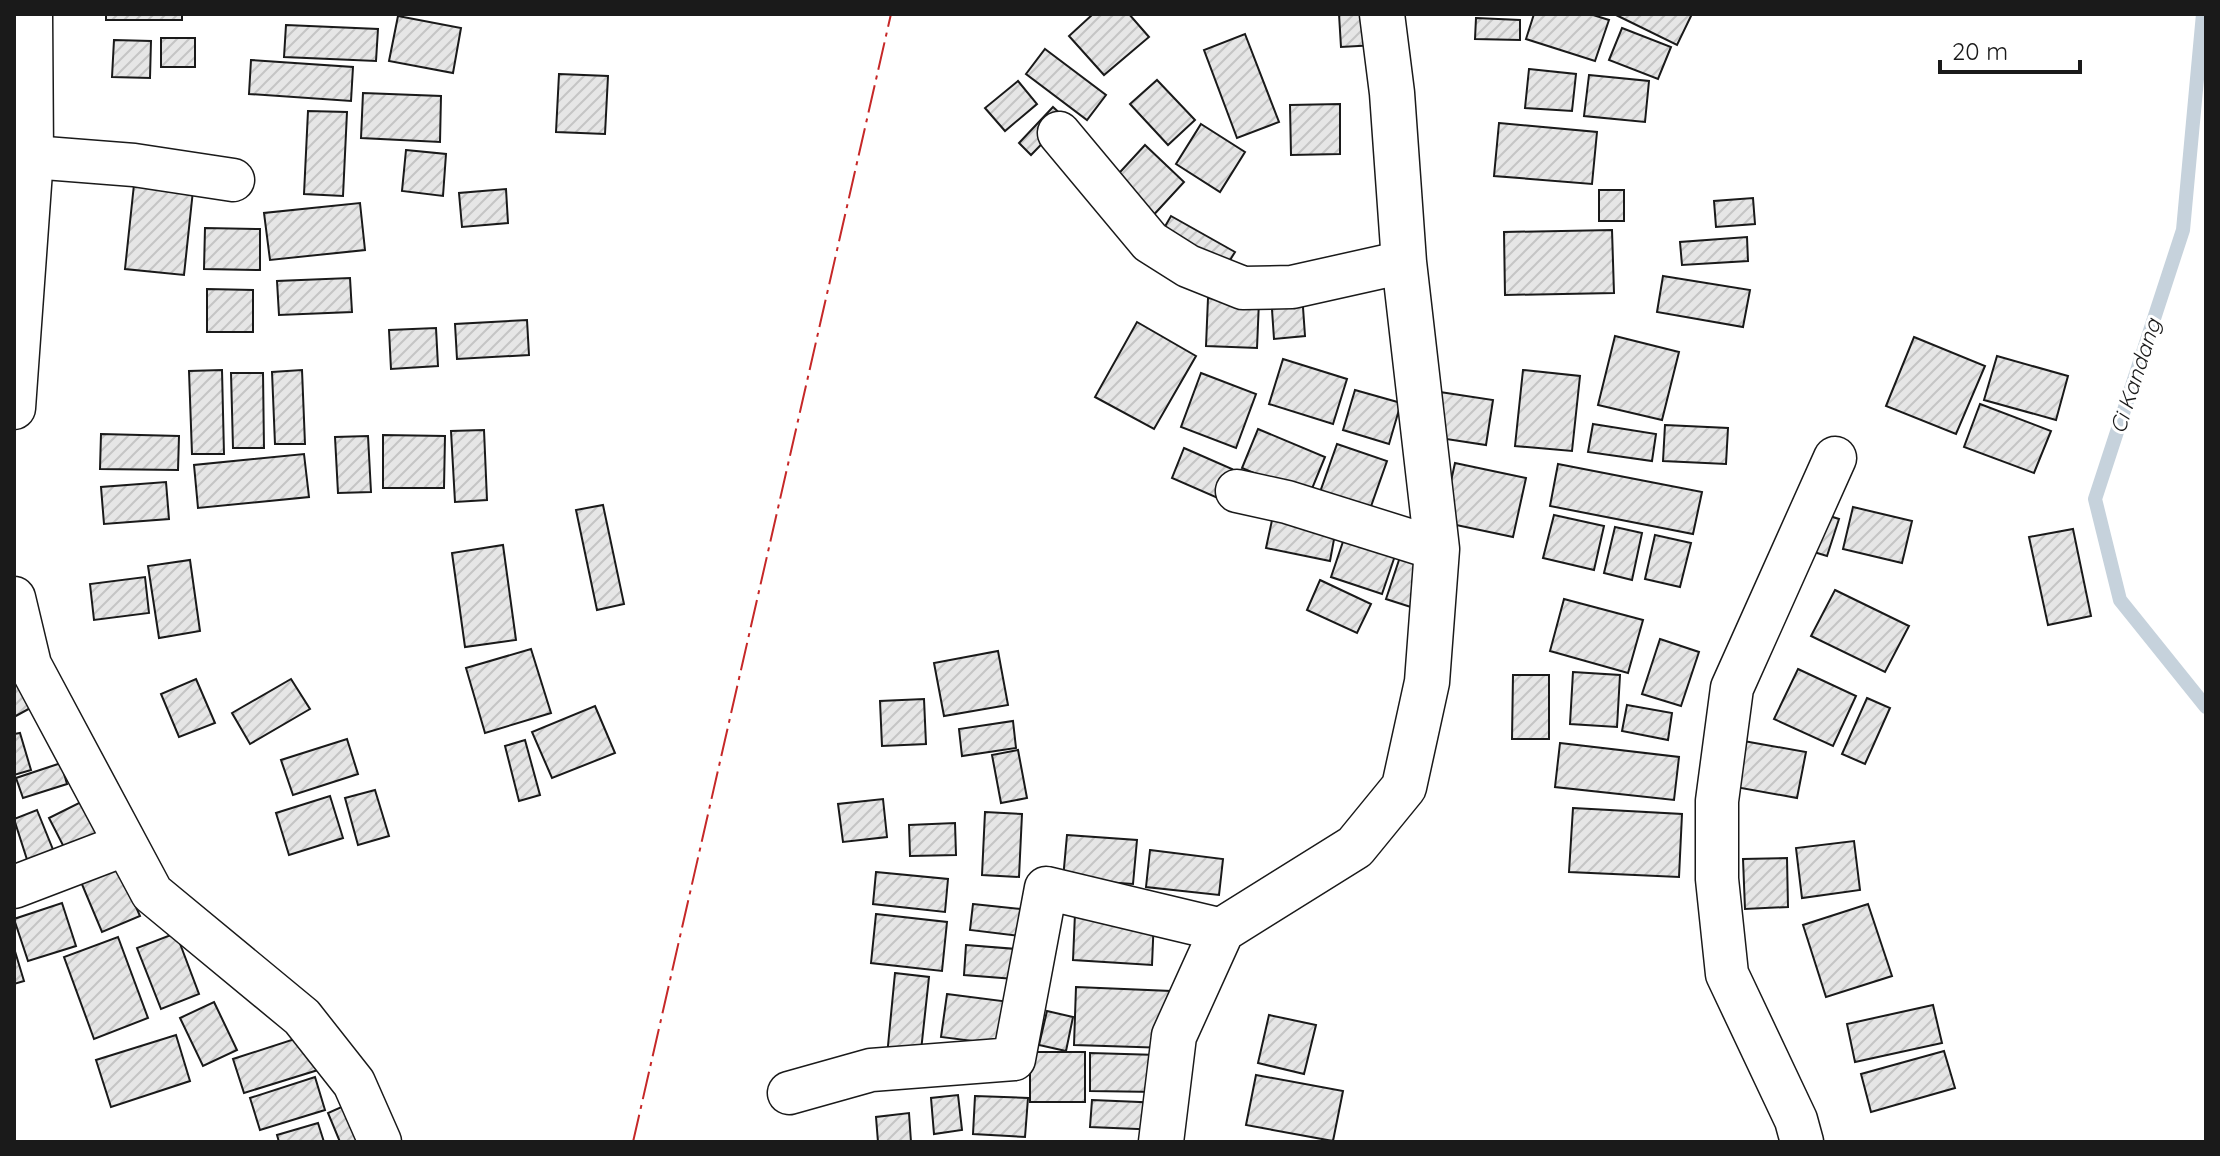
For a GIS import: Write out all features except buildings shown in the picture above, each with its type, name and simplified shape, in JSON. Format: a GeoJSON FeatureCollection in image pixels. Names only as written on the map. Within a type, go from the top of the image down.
{"type":"FeatureCollection","features":[{"type":"Feature","properties":{"kind":"street"},"geometry":{"type":"LineString","coordinates":[[14,408],[32,157],[31,14]]}},
{"type":"Feature","properties":{"kind":"street"},"geometry":{"type":"LineString","coordinates":[[1161,1142],[1174,1036],[1222,930],[1355,847],[1404,787],[1427,682],[1437,549],[1404,262],[1392,93],[1382,14]]}},
{"type":"Feature","properties":{"kind":"street"},"geometry":{"type":"LineString","coordinates":[[1059,133],[1150,242],[1188,266],[1243,288],[1292,287],[1404,262]]}},
{"type":"Feature","properties":{"kind":"street"},"geometry":{"type":"LineString","coordinates":[[32,157],[134,165],[233,180]]}},
{"type":"Feature","properties":{"kind":"street"},"geometry":{"type":"LineString","coordinates":[[1802,1142],[1796,1120],[1727,974],[1717,879],[1717,801],[1732,688],[1835,458]]}},
{"type":"Feature","properties":{"kind":"street"},"geometry":{"type":"LineString","coordinates":[[1237,491],[1287,502],[1437,549]]}},
{"type":"Feature","properties":{"kind":"street"},"geometry":{"type":"LineString","coordinates":[[14,598],[30,665],[152,893],[302,1017],[354,1083],[380,1142]]}},
{"type":"Feature","properties":{"kind":"street"},"geometry":{"type":"LineString","coordinates":[[14,887],[124,845]]}},
{"type":"Feature","properties":{"kind":"street"},"geometry":{"type":"LineString","coordinates":[[789,1093],[871,1070],[1014,1059],[1046,888],[1222,930]]}},
{"type":"Feature","properties":{"kind":"waterway","name":"Ci Kandang"},"geometry":{"type":"LineString","coordinates":[[2203,14],[2183,230],[2095,499],[2120,600],[2206,707]]}},
{"type":"Feature","properties":{"kind":"power"},"geometry":{"type":"LineString","coordinates":[[633,1142],[891,14]]}}]}
